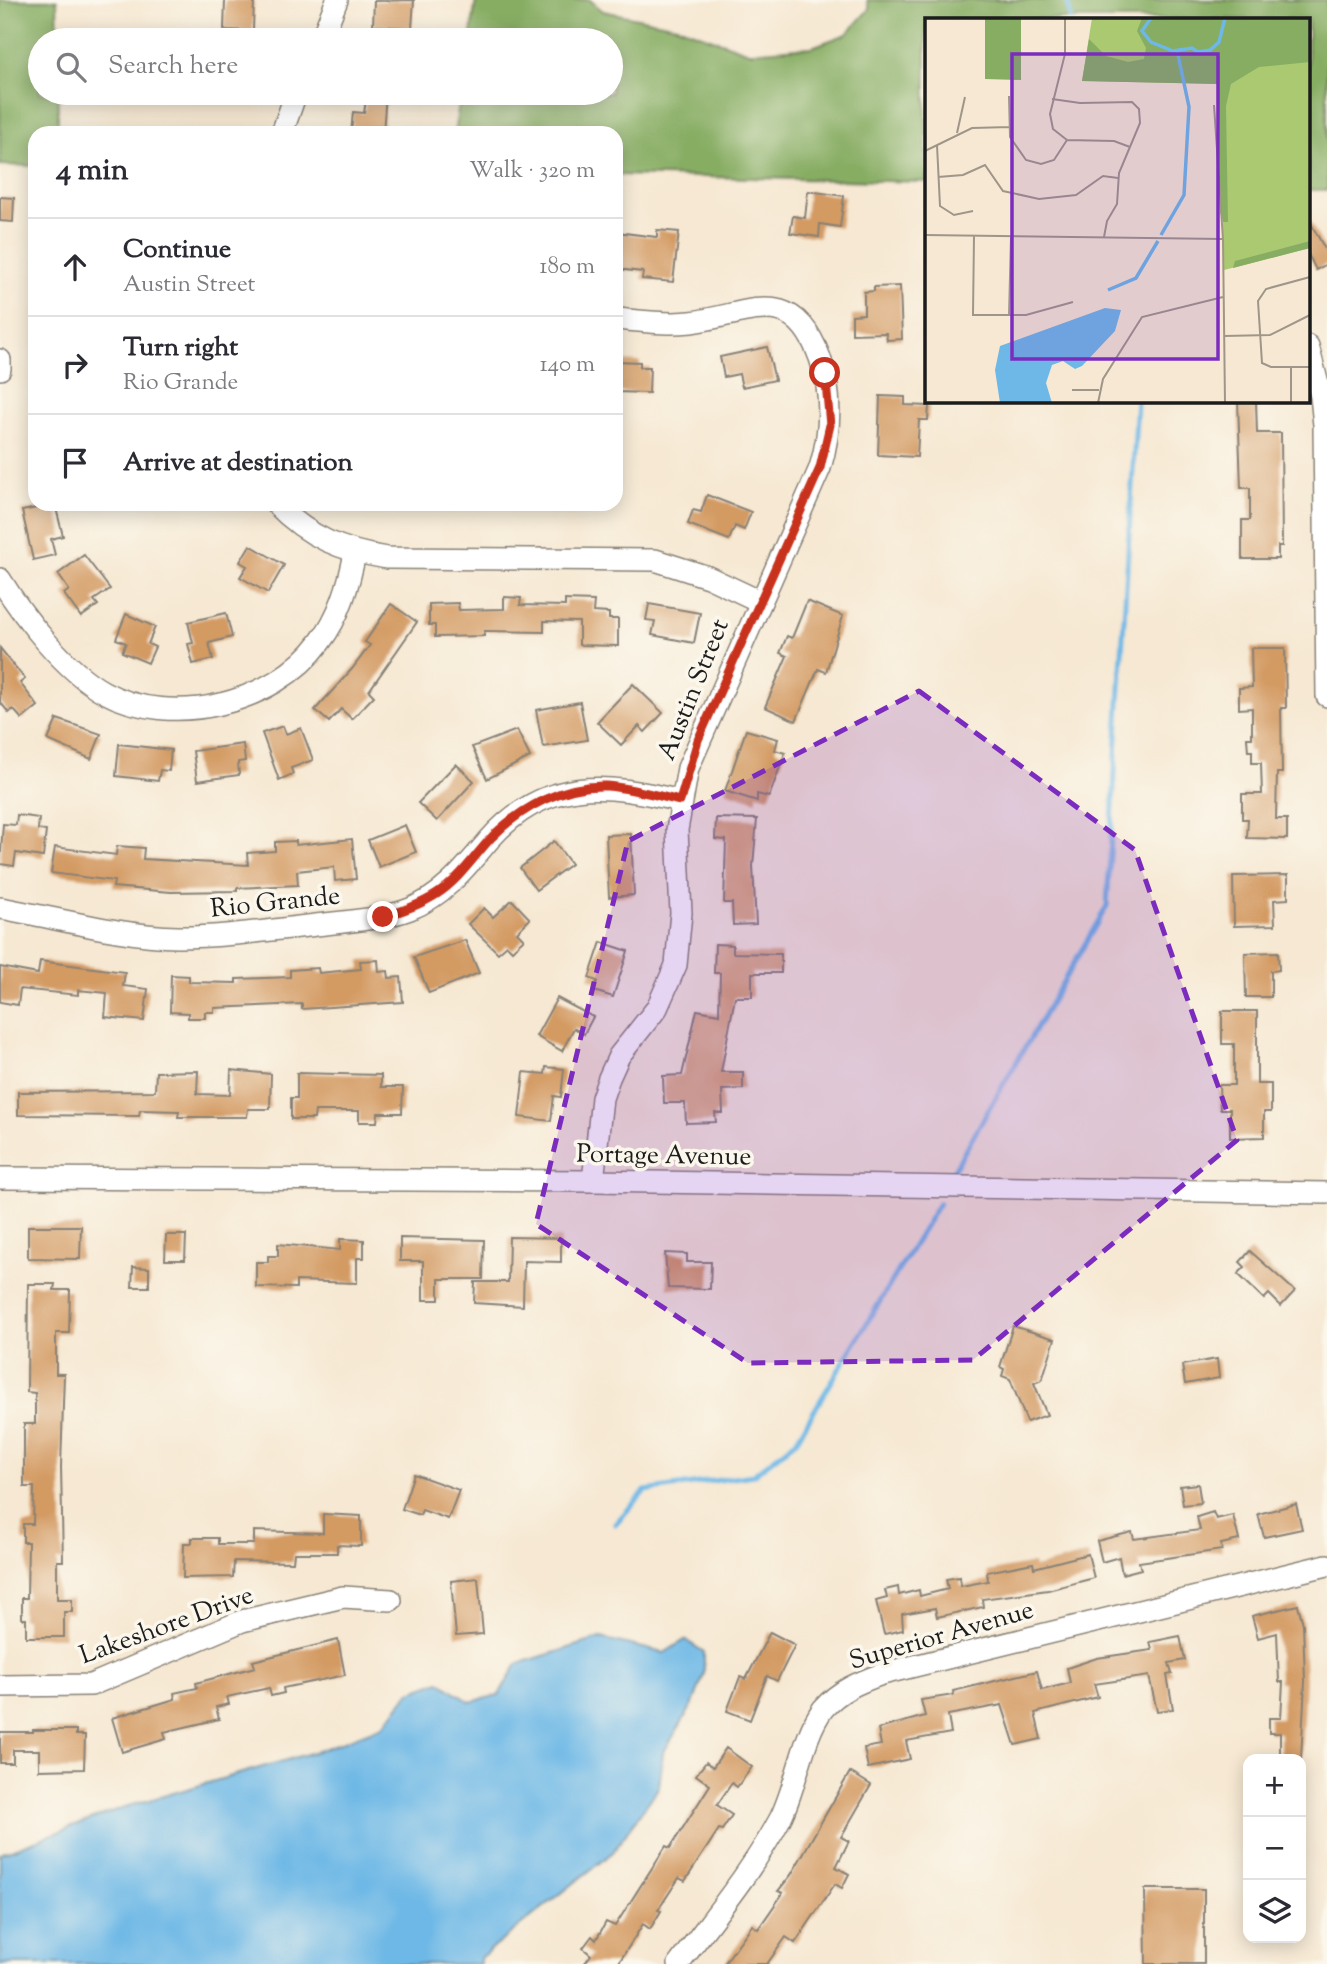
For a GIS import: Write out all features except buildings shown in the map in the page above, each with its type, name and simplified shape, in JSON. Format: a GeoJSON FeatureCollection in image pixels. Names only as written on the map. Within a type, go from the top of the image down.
{"type":"FeatureCollection","features":[{"type":"Feature","properties":{"kind":"street"},"geometry":{"type":"LineString","coordinates":[[326,28],[337,0]]}},
{"type":"Feature","properties":{"kind":"street"},"geometry":{"type":"LineString","coordinates":[[284,126],[292,105]]}},
{"type":"Feature","properties":{"kind":"street","name":"Austin Street"},"geometry":{"type":"LineString","coordinates":[[593,1181],[602,1098],[609,1078],[625,1048],[657,1008],[676,965],[680,940],[677,830],[680,801],[698,740],[820,468],[830,425],[828,386],[818,352],[798,319],[785,311],[751,307],[693,322],[670,324],[623,320]]}},
{"type":"Feature","properties":{"kind":"street"},"geometry":{"type":"LineString","coordinates":[[1310,354],[1321,396],[1324,425],[1327,696]]}},
{"type":"Feature","properties":{"kind":"street"},"geometry":{"type":"LineString","coordinates":[[0,360],[0,369]]}},
{"type":"Feature","properties":{"kind":"street"},"geometry":{"type":"LineString","coordinates":[[284,511],[309,533],[355,553],[387,558],[655,560],[708,577],[759,601]]}},
{"type":"Feature","properties":{"kind":"street"},"geometry":{"type":"LineString","coordinates":[[0,579],[13,599],[87,682],[133,704],[183,709],[227,701],[269,685],[290,673],[321,641],[336,617],[355,553]]}},
{"type":"Feature","properties":{"kind":"street","name":"Rio Grande"},"geometry":{"type":"LineString","coordinates":[[0,908],[175,937],[219,936],[383,917],[411,908],[438,894],[509,821],[531,806],[555,795],[605,786],[680,801]]}},
{"type":"Feature","properties":{"kind":"street","name":"Portage Avenue"},"geometry":{"type":"LineString","coordinates":[[0,1178],[593,1181],[1327,1193]]}},
{"type":"Feature","properties":{"kind":"street","name":"Superior Avenue"},"geometry":{"type":"LineString","coordinates":[[679,1964],[780,1819],[796,1782],[812,1730],[822,1711],[835,1696],[882,1674],[1327,1565]]}},
{"type":"Feature","properties":{"kind":"street","name":"Lakeshore Drive"},"geometry":{"type":"LineString","coordinates":[[0,1686],[91,1685],[242,1621],[343,1597],[391,1600]]}},
{"type":"Feature","properties":{"kind":"highlighted area"},"geometry":{"type":"Polygon","coordinates":[[[919,691],[1135,850],[1237,1140],[973,1360],[748,1363],[536,1224],[628,841],[919,691]]]}},
{"type":"Feature","properties":{"kind":"green space"},"geometry":{"type":"Polygon","coordinates":[[[0,0],[57,0],[58,28],[28,28],[28,105],[58,105],[58,126],[28,126],[28,166],[0,165],[0,0]]]}},
{"type":"Feature","properties":{"kind":"green space"},"geometry":{"type":"Polygon","coordinates":[[[476,0],[590,0],[603,11],[677,26],[749,52],[812,47],[847,34],[869,9],[867,0],[1327,0],[1327,190],[1310,190],[1310,18],[925,18],[925,182],[623,175],[623,126],[455,126],[459,105],[623,105],[623,28],[472,28],[476,0]]]}},
{"type":"Feature","properties":{"kind":"water"},"geometry":{"type":"Polygon","coordinates":[[[601,1638],[664,1653],[685,1640],[704,1652],[704,1674],[693,1704],[663,1753],[659,1787],[613,1852],[480,1958],[480,1964],[0,1964],[0,1854],[122,1808],[321,1750],[383,1726],[410,1692],[440,1681],[470,1702],[499,1695],[517,1664],[601,1638]]]}},
{"type":"Feature","properties":{"kind":"waterway"},"geometry":{"type":"LineString","coordinates":[[1067,0],[1071,18]]}},
{"type":"Feature","properties":{"kind":"waterway"},"geometry":{"type":"LineString","coordinates":[[952,1173],[1107,906],[1137,402]]}},
{"type":"Feature","properties":{"kind":"waterway"},"geometry":{"type":"LineString","coordinates":[[615,1524],[645,1491],[753,1475],[796,1441],[939,1203]]}},
{"type":"Feature","properties":{"kind":"route"},"geometry":{"type":"LineString","coordinates":[[383,917],[411,908],[438,894],[467,868],[509,821],[531,806],[555,795],[605,786],[680,801],[698,740],[820,468],[830,425],[830,399],[825,373]]}}]}
